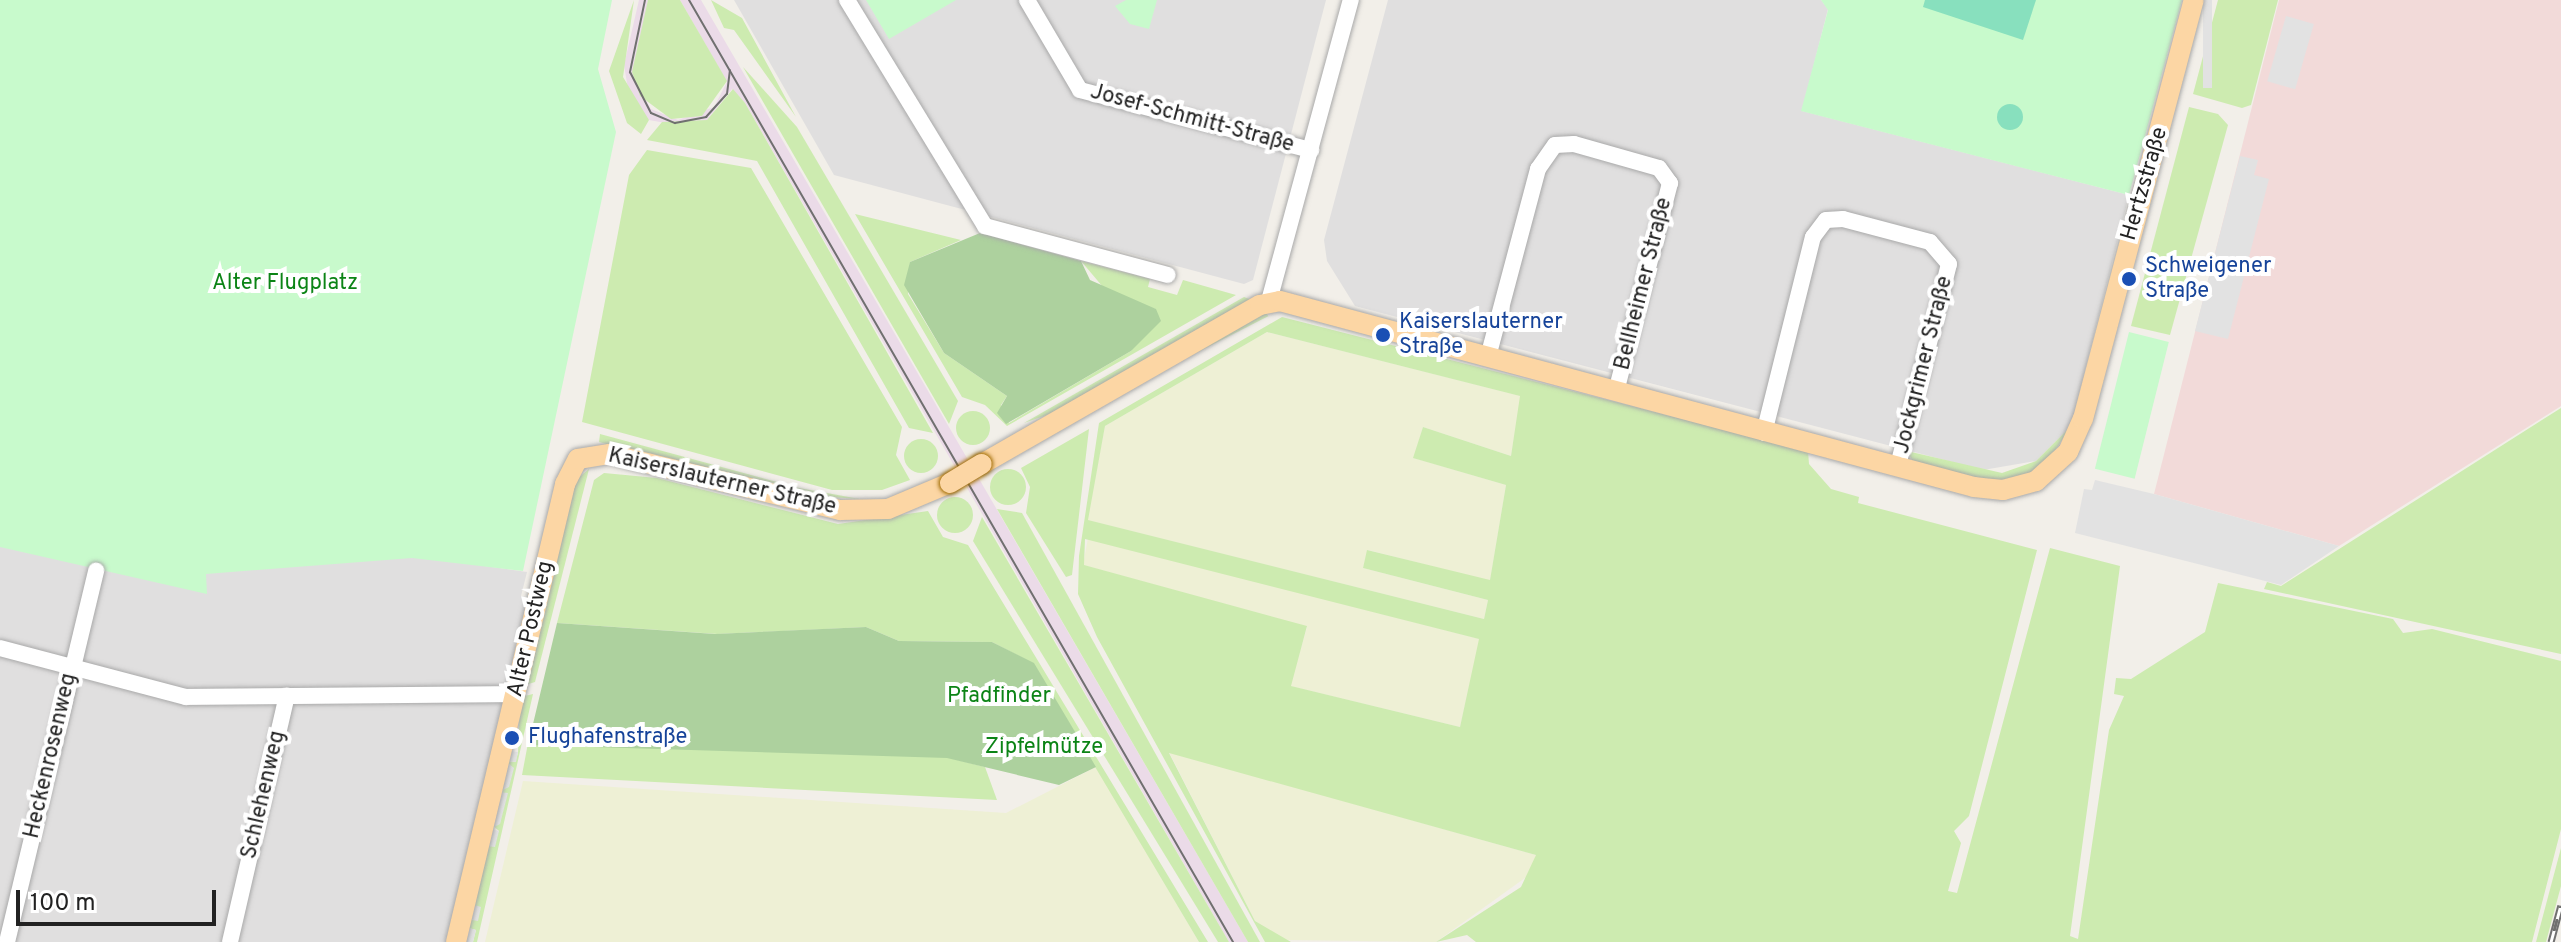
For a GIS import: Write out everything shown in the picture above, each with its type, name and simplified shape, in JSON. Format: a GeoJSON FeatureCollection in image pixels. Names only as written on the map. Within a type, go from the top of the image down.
{"type":"FeatureCollection","features":[{"type":"Feature","properties":{"kind":"main road","name":"Hertzstraße"},"geometry":{"type":"LineString","coordinates":[[1898,466],[2003,490],[2036,481],[2064,458],[2083,419],[2194,0]]}},
{"type":"Feature","properties":{"kind":"main road"},"geometry":{"type":"LineString","coordinates":[[1269,301],[1898,466]]}},
{"type":"Feature","properties":{"kind":"main road","name":"Kaiserslauterner Straße"},"geometry":{"type":"LineString","coordinates":[[578,459],[610,454],[840,510],[888,509],[950,483],[1269,301]]}},
{"type":"Feature","properties":{"kind":"main road","name":"Alter Postweg"},"geometry":{"type":"LineString","coordinates":[[456,942],[565,484],[578,459]]}},
{"type":"Feature","properties":{"kind":"street"},"geometry":{"type":"LineString","coordinates":[[847,0],[985,226],[1168,275]]}},
{"type":"Feature","properties":{"kind":"street","name":"Josef-Schmitt-Straße"},"geometry":{"type":"LineString","coordinates":[[1027,0],[1080,90],[1311,150]]}},
{"type":"Feature","properties":{"kind":"street"},"geometry":{"type":"LineString","coordinates":[[1269,301],[1311,150],[1346,1]]}},
{"type":"Feature","properties":{"kind":"street","name":"Bellheimer Straße"},"geometry":{"type":"LineString","coordinates":[[1488,357],[1543,157],[1555,145],[1574,144],[1666,176],[1616,392]]}},
{"type":"Feature","properties":{"kind":"street","name":"Jockgrimer Straße"},"geometry":{"type":"LineString","coordinates":[[1764,433],[1813,237],[1826,220],[1930,242],[1949,264],[1898,466]]}},
{"type":"Feature","properties":{"kind":"street","name":"Heckenrosenweg"},"geometry":{"type":"LineString","coordinates":[[7,942],[96,570]]}},
{"type":"Feature","properties":{"kind":"street"},"geometry":{"type":"LineString","coordinates":[[0,648],[186,697],[515,694]]}},
{"type":"Feature","properties":{"kind":"street","name":"Schlehenweg"},"geometry":{"type":"LineString","coordinates":[[230,942],[287,695]]}},
{"type":"Feature","properties":{"kind":"shaded area"},"geometry":{"type":"Polygon","coordinates":[[[639,0],[648,0],[635,82],[651,109],[678,120],[714,107],[727,82],[680,0],[701,0],[1248,942],[1229,942],[745,103],[732,89],[707,120],[682,126],[649,120],[629,95],[624,65],[639,0]]]}},
{"type":"Feature","properties":{"kind":"shaded area"},"geometry":{"type":"Polygon","coordinates":[[[734,0],[1326,0],[1253,280],[1244,284],[834,175],[734,0]]]}},
{"type":"Feature","properties":{"kind":"shaded area"},"geometry":{"type":"Polygon","coordinates":[[[1388,0],[1821,0],[1828,9],[1802,111],[2129,195],[2071,426],[2036,461],[1983,470],[1355,306],[1327,261],[1324,240],[1388,0]]]}},
{"type":"Feature","properties":{"kind":"shaded area"},"geometry":{"type":"Polygon","coordinates":[[[2203,0],[2212,0],[2212,88],[2203,88],[2203,0]]]}},
{"type":"Feature","properties":{"kind":"shaded area"},"geometry":{"type":"Polygon","coordinates":[[[2279,0],[2561,0],[2561,406],[2339,546],[2154,494],[2279,0]]]}},
{"type":"Feature","properties":{"kind":"shaded area"},"geometry":{"type":"Polygon","coordinates":[[[2286,16],[2314,24],[2295,89],[2267,81],[2286,16]]]}},
{"type":"Feature","properties":{"kind":"shaded area"},"geometry":{"type":"Polygon","coordinates":[[[2240,156],[2258,160],[2254,175],[2269,179],[2228,339],[2195,331],[2240,156]]]}},
{"type":"Feature","properties":{"kind":"shaded area"},"geometry":{"type":"Polygon","coordinates":[[[2095,480],[2339,546],[2281,585],[2075,533],[2084,489],[2092,490],[2095,480]]]}},
{"type":"Feature","properties":{"kind":"shaded area"},"geometry":{"type":"Polygon","coordinates":[[[0,544],[413,556],[527,572],[521,596],[530,598],[447,942],[0,942],[0,544]]]}},
{"type":"Feature","properties":{"kind":"shaded area"},"geometry":{"type":"Polygon","coordinates":[[[502,750],[518,752],[516,762],[506,761],[514,768],[509,787],[499,792],[508,793],[500,824],[490,829],[499,831],[495,847],[486,846],[471,904],[481,907],[478,921],[467,919],[466,927],[476,930],[473,942],[456,942],[502,750]]]}},
{"type":"Feature","properties":{"kind":"green space","name":"Alter Flugplatz"},"geometry":{"type":"Polygon","coordinates":[[[0,0],[612,0],[598,69],[616,132],[523,571],[412,558],[206,574],[207,594],[0,547],[0,0]]]}},
{"type":"Feature","properties":{"kind":"green space"},"geometry":{"type":"Polygon","coordinates":[[[634,0],[623,77],[649,120],[641,134],[627,123],[609,71],[634,0]]]}},
{"type":"Feature","properties":{"kind":"green space"},"geometry":{"type":"Polygon","coordinates":[[[648,0],[680,0],[727,81],[702,116],[671,119],[640,96],[632,72],[648,0]]]}},
{"type":"Feature","properties":{"kind":"green space"},"geometry":{"type":"Polygon","coordinates":[[[711,0],[742,18],[796,117],[734,30],[724,28],[711,0]]]}},
{"type":"Feature","properties":{"kind":"green space"},"geometry":{"type":"Polygon","coordinates":[[[866,0],[956,0],[889,39],[866,0]]]}},
{"type":"Feature","properties":{"kind":"green space"},"geometry":{"type":"Polygon","coordinates":[[[1126,0],[1157,0],[1149,29],[1130,24],[1115,6],[1126,0]]]}},
{"type":"Feature","properties":{"kind":"green space"},"geometry":{"type":"Polygon","coordinates":[[[1821,0],[2182,0],[2129,195],[1801,111],[1828,10],[1821,0]]]}},
{"type":"Feature","properties":{"kind":"green space"},"geometry":{"type":"Polygon","coordinates":[[[1925,0],[2036,0],[2023,40],[1923,7],[1925,0]]]}},
{"type":"Feature","properties":{"kind":"green space"},"geometry":{"type":"Polygon","coordinates":[[[2218,0],[2278,0],[2251,105],[2242,108],[2193,94],[2218,0]]]}},
{"type":"Feature","properties":{"kind":"green space"},"geometry":{"type":"Polygon","coordinates":[[[743,67],[797,127],[958,401],[949,424],[743,67]]]}},
{"type":"Feature","properties":{"kind":"green space"},"geometry":{"type":"Polygon","coordinates":[[[733,89],[745,103],[933,433],[909,428],[757,161],[647,140],[662,122],[707,120],[733,89]]]}},
{"type":"Feature","properties":{"kind":"green space"},"geometry":{"type":"Polygon","coordinates":[[[2010,104],[2019,108],[2023,117],[2019,126],[2010,130],[2001,126],[1997,117],[2001,108],[2010,104]]]}},
{"type":"Feature","properties":{"kind":"green space"},"geometry":{"type":"Polygon","coordinates":[[[2189,107],[2218,114],[2228,125],[2170,335],[2131,326],[2189,107]]]}},
{"type":"Feature","properties":{"kind":"green space"},"geometry":{"type":"Polygon","coordinates":[[[647,150],[751,168],[902,427],[896,455],[910,480],[882,490],[832,490],[582,422],[629,175],[647,150]]]}},
{"type":"Feature","properties":{"kind":"green space"},"geometry":{"type":"Polygon","coordinates":[[[855,214],[961,240],[910,262],[908,294],[944,353],[1007,396],[1001,405],[1009,423],[1131,351],[1155,309],[1108,293],[1081,261],[1150,279],[1148,287],[1177,295],[1183,280],[1236,295],[1007,426],[985,405],[962,397],[855,214]]]}},
{"type":"Feature","properties":{"kind":"green space"},"geometry":{"type":"Polygon","coordinates":[[[980,233],[1081,261],[1090,280],[1156,309],[1161,321],[1131,351],[1006,424],[997,413],[1007,396],[944,353],[904,285],[910,262],[980,233]]]}},
{"type":"Feature","properties":{"kind":"green space"},"geometry":{"type":"Polygon","coordinates":[[[1244,297],[1252,300],[1061,410],[1024,423],[1244,297]]]}},
{"type":"Feature","properties":{"kind":"green space"},"geometry":{"type":"Polygon","coordinates":[[[1265,310],[1268,316],[1097,403],[1094,397],[1265,310]]]}},
{"type":"Feature","properties":{"kind":"green space"},"geometry":{"type":"Polygon","coordinates":[[[1282,317],[1808,451],[1809,464],[1831,489],[1859,497],[1858,503],[2037,550],[1969,816],[1954,831],[1961,843],[1948,891],[1957,893],[2050,548],[2120,566],[2070,936],[2078,939],[2109,730],[2124,696],[2114,694],[2116,678],[2131,679],[2205,632],[2218,583],[2393,619],[2403,633],[2432,629],[2561,661],[2561,829],[2532,942],[1476,942],[1467,935],[1436,942],[1521,887],[1536,855],[1169,753],[1255,921],[1291,942],[1265,942],[1097,637],[1078,594],[1079,556],[1099,423],[1282,317]],[[1267,332],[1105,426],[1088,520],[1484,619],[1488,600],[1363,568],[1367,550],[1490,580],[1506,485],[1413,458],[1423,427],[1511,456],[1520,396],[1267,332]],[[1085,539],[1084,565],[1307,626],[1291,686],[1460,727],[1479,639],[1085,539]]]}},
{"type":"Feature","properties":{"kind":"green space"},"geometry":{"type":"Polygon","coordinates":[[[1267,332],[1521,396],[1511,456],[1423,427],[1414,458],[1506,485],[1490,581],[1368,550],[1363,568],[1488,600],[1484,619],[1087,520],[1105,426],[1267,332]]]}},
{"type":"Feature","properties":{"kind":"green space"},"geometry":{"type":"Polygon","coordinates":[[[2129,332],[2169,342],[2135,479],[2095,469],[2129,332]]]}},
{"type":"Feature","properties":{"kind":"green space"},"geometry":{"type":"Polygon","coordinates":[[[2561,408],[2561,654],[2264,589],[2267,582],[2281,586],[2561,408]]]}},
{"type":"Feature","properties":{"kind":"green space"},"geometry":{"type":"Polygon","coordinates":[[[973,411],[985,416],[990,428],[985,440],[973,445],[961,440],[956,428],[961,416],[973,411]]]}},
{"type":"Feature","properties":{"kind":"green space"},"geometry":{"type":"Polygon","coordinates":[[[2071,426],[2043,469],[2006,485],[1915,465],[1907,451],[2002,473],[2036,461],[2071,426]]]}},
{"type":"Feature","properties":{"kind":"green space"},"geometry":{"type":"Polygon","coordinates":[[[1089,429],[1072,575],[1066,577],[1026,513],[1030,487],[1021,468],[1089,429]]]}},
{"type":"Feature","properties":{"kind":"green space"},"geometry":{"type":"Polygon","coordinates":[[[600,434],[799,488],[860,499],[797,495],[599,442],[600,434]]]}},
{"type":"Feature","properties":{"kind":"green space"},"geometry":{"type":"Polygon","coordinates":[[[921,439],[933,444],[938,456],[933,468],[921,473],[909,468],[904,456],[909,444],[921,439]]]}},
{"type":"Feature","properties":{"kind":"green space"},"geometry":{"type":"Polygon","coordinates":[[[589,469],[535,682],[525,685],[576,480],[589,469]]]}},
{"type":"Feature","properties":{"kind":"green space"},"geometry":{"type":"Polygon","coordinates":[[[1008,469],[1021,474],[1026,487],[1021,500],[1008,505],[995,500],[990,487],[995,474],[1008,469]]]}},
{"type":"Feature","properties":{"kind":"green space"},"geometry":{"type":"Polygon","coordinates":[[[604,473],[657,478],[838,524],[928,511],[943,537],[968,545],[1208,942],[1199,942],[1034,664],[992,642],[899,641],[866,627],[717,634],[557,623],[594,480],[604,473]]]}},
{"type":"Feature","properties":{"kind":"green space"},"geometry":{"type":"Polygon","coordinates":[[[955,497],[968,502],[973,515],[968,528],[955,533],[942,528],[937,515],[942,502],[955,497]]]}},
{"type":"Feature","properties":{"kind":"green space"},"geometry":{"type":"Polygon","coordinates":[[[997,509],[1022,513],[1260,942],[1248,942],[997,509]]]}},
{"type":"Feature","properties":{"kind":"green space"},"geometry":{"type":"Polygon","coordinates":[[[982,517],[1229,942],[1218,942],[973,541],[982,517]]]}},
{"type":"Feature","properties":{"kind":"green space"},"geometry":{"type":"Polygon","coordinates":[[[1088,538],[1480,639],[1460,727],[1290,686],[1307,627],[1083,565],[1088,538]]]}},
{"type":"Feature","properties":{"kind":"green space"},"geometry":{"type":"Polygon","coordinates":[[[557,623],[715,634],[866,627],[899,641],[992,642],[1034,663],[1096,767],[1059,785],[947,758],[528,745],[557,623]]]}},
{"type":"Feature","properties":{"kind":"green space"},"geometry":{"type":"Polygon","coordinates":[[[533,694],[477,942],[473,942],[476,930],[465,927],[485,846],[499,831],[490,823],[500,824],[505,761],[515,762],[518,753],[520,697],[533,694]]]}},
{"type":"Feature","properties":{"kind":"green space"},"geometry":{"type":"Polygon","coordinates":[[[528,743],[946,757],[985,767],[997,800],[522,775],[528,743]]]}},
{"type":"Feature","properties":{"kind":"green space"},"geometry":{"type":"Polygon","coordinates":[[[1169,752],[1536,855],[1532,873],[1436,942],[1283,940],[1255,921],[1169,752]]]}},
{"type":"Feature","properties":{"kind":"green space"},"geometry":{"type":"Polygon","coordinates":[[[1096,767],[1199,942],[485,942],[523,781],[1006,813],[1096,767]]]}},
{"type":"Feature","properties":{"kind":"green space"},"geometry":{"type":"Polygon","coordinates":[[[2561,848],[2561,886],[2546,942],[2536,942],[2561,848]]]}},
{"type":"Feature","properties":{"kind":"tram line"},"geometry":{"type":"LineString","coordinates":[[645,0],[630,72],[651,113],[675,123],[706,117],[727,94],[730,70]]}},
{"type":"Feature","properties":{"kind":"tram line"},"geometry":{"type":"LineString","coordinates":[[689,0],[1233,942]]}},
{"type":"Feature","properties":{"kind":"railway"},"geometry":{"type":"LineString","coordinates":[[2551,942],[2561,905]]}},
{"type":"Feature","properties":{"kind":"place","name":"Schweigener Straße"},"geometry":{"type":"Point","coordinates":[2129,279]}},
{"type":"Feature","properties":{"kind":"place","name":"Kaiserslauterner Straße"},"geometry":{"type":"Point","coordinates":[1383,335]}},
{"type":"Feature","properties":{"kind":"place","name":"Flughafenstraße"},"geometry":{"type":"Point","coordinates":[512,738]}},
{"type":"Feature","properties":{"kind":"park label","name":"Pfadfinder"},"geometry":{"type":"Point","coordinates":[999,697]}},
{"type":"Feature","properties":{"kind":"park label","name":"Zipfelmütze"},"geometry":{"type":"Point","coordinates":[1044,748]}}]}
